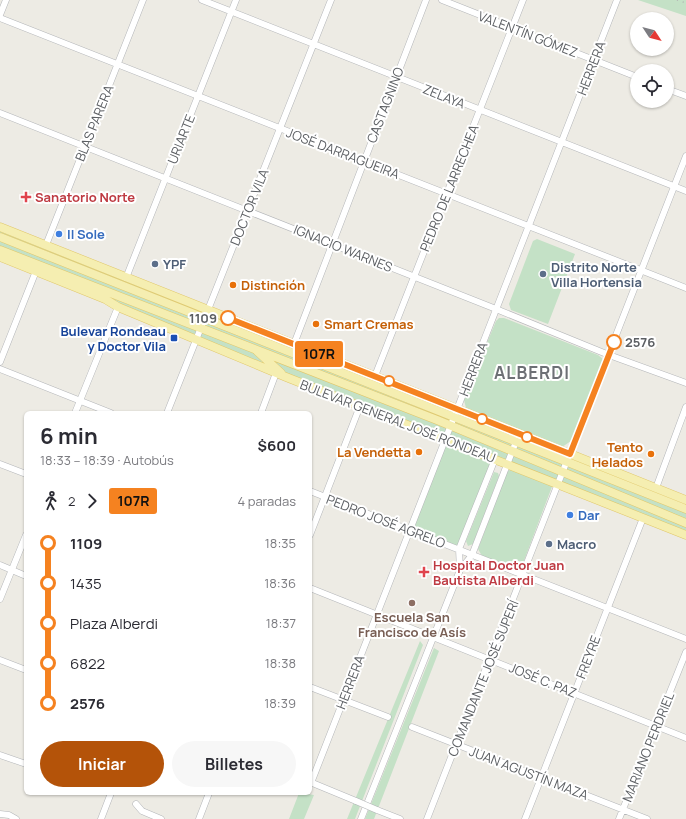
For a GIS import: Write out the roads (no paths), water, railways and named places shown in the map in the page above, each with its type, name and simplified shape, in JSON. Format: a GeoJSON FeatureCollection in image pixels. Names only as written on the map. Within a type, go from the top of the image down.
{"type":"FeatureCollection","features":[{"type":"Feature","properties":{"kind":"main road"},"geometry":{"type":"LineString","coordinates":[[0,228],[686,500]]}},
{"type":"Feature","properties":{"kind":"main road"},"geometry":{"type":"LineString","coordinates":[[18,235],[40,253]]}},
{"type":"Feature","properties":{"kind":"main road","name":"BULEVAR GENERAL JOSÉ RONDEAU"},"geometry":{"type":"LineString","coordinates":[[0,237],[686,509]]}},
{"type":"Feature","properties":{"kind":"main road","name":"BULEVAR GENERAL JOSÉ RONDEAU"},"geometry":{"type":"LineString","coordinates":[[0,250],[202,327],[512,451],[686,523]]}},
{"type":"Feature","properties":{"kind":"main road","name":"BULEVAR GENERAL JOSÉ RONDEAU"},"geometry":{"type":"LineString","coordinates":[[0,257],[105,299],[118,307],[276,373],[686,535]]}},
{"type":"Feature","properties":{"kind":"main road"},"geometry":{"type":"LineString","coordinates":[[115,294],[159,324]]}},
{"type":"Feature","properties":{"kind":"main road"},"geometry":{"type":"LineString","coordinates":[[270,334],[304,358]]}},
{"type":"Feature","properties":{"kind":"main road"},"geometry":{"type":"LineString","coordinates":[[252,347],[286,377]]}},
{"type":"Feature","properties":{"kind":"main road"},"geometry":{"type":"LineString","coordinates":[[639,481],[666,501]]}},
{"type":"Feature","properties":{"kind":"street"},"geometry":{"type":"LineString","coordinates":[[0,16],[6,0]]}},
{"type":"Feature","properties":{"kind":"street","name":"BLAS PARERA"},"geometry":{"type":"LineString","coordinates":[[46,245],[143,0]]}},
{"type":"Feature","properties":{"kind":"street","name":"ZELAYA"},"geometry":{"type":"LineString","coordinates":[[202,0],[686,191]]}},
{"type":"Feature","properties":{"kind":"street","name":"URIARTE"},"geometry":{"type":"LineString","coordinates":[[126,278],[236,0]]}},
{"type":"Feature","properties":{"kind":"street","name":"DOCTOR VILA"},"geometry":{"type":"LineString","coordinates":[[168,411],[331,0]]}},
{"type":"Feature","properties":{"kind":"street","name":"CASTAGNINO"},"geometry":{"type":"LineString","coordinates":[[294,344],[426,0]]}},
{"type":"Feature","properties":{"kind":"street","name":"VALENTÍN GÓMEZ"},"geometry":{"type":"LineString","coordinates":[[442,0],[630,74]]}},
{"type":"Feature","properties":{"kind":"street","name":"PEDRO DE LARRECHEA"},"geometry":{"type":"LineString","coordinates":[[375,376],[523,0]]}},
{"type":"Feature","properties":{"kind":"street","name":"HERRERA"},"geometry":{"type":"LineString","coordinates":[[312,778],[617,0]]}},
{"type":"Feature","properties":{"kind":"street","name":"JOSÉ DARRAGUEIRA"},"geometry":{"type":"LineString","coordinates":[[0,16],[117,64],[686,288]]}},
{"type":"Feature","properties":{"kind":"street"},"geometry":{"type":"LineString","coordinates":[[674,91],[686,96]]}},
{"type":"Feature","properties":{"kind":"street","name":"IGNACIO WARNES"},"geometry":{"type":"LineString","coordinates":[[0,113],[414,276],[609,356],[686,383]]}},
{"type":"Feature","properties":{"kind":"street","name":"COMANDANTE JOSÉ SUPERÍ"},"geometry":{"type":"LineString","coordinates":[[427,819],[686,156]]}},
{"type":"Feature","properties":{"kind":"street"},"geometry":{"type":"LineString","coordinates":[[0,362],[36,271]]}},
{"type":"Feature","properties":{"kind":"street"},"geometry":{"type":"LineString","coordinates":[[76,411],[118,307]]}},
{"type":"Feature","properties":{"kind":"street"},"geometry":{"type":"LineString","coordinates":[[0,369],[106,411]]}},
{"type":"Feature","properties":{"kind":"street"},"geometry":{"type":"LineString","coordinates":[[262,411],[276,373]]}},
{"type":"Feature","properties":{"kind":"street"},"geometry":{"type":"LineString","coordinates":[[312,529],[360,406]]}},
{"type":"Feature","properties":{"kind":"street"},"geometry":{"type":"LineString","coordinates":[[656,488],[686,407]]}},
{"type":"Feature","properties":{"kind":"street"},"geometry":{"type":"LineString","coordinates":[[360,819],[432,636],[460,570],[472,555],[519,433]]}},
{"type":"Feature","properties":{"kind":"street"},"geometry":{"type":"LineString","coordinates":[[460,570],[459,549],[495,459]]}},
{"type":"Feature","properties":{"kind":"street"},"geometry":{"type":"LineString","coordinates":[[0,464],[24,473]]}},
{"type":"Feature","properties":{"kind":"street","name":"PEDRO JOSÉ AGRELO"},"geometry":{"type":"LineString","coordinates":[[312,492],[686,639]]}},
{"type":"Feature","properties":{"kind":"street","name":"FREYRE"},"geometry":{"type":"LineString","coordinates":[[525,819],[643,518]]}},
{"type":"Feature","properties":{"kind":"street"},"geometry":{"type":"LineString","coordinates":[[0,599],[24,540]]}},
{"type":"Feature","properties":{"kind":"street"},"geometry":{"type":"LineString","coordinates":[[0,565],[24,575]]}},
{"type":"Feature","properties":{"kind":"street","name":"JOSÉ C. PAZ"},"geometry":{"type":"LineString","coordinates":[[312,589],[686,738]]}},
{"type":"Feature","properties":{"kind":"street","name":"MARIANO PERDRIEL"},"geometry":{"type":"LineString","coordinates":[[619,819],[686,652]]}},
{"type":"Feature","properties":{"kind":"street"},"geometry":{"type":"LineString","coordinates":[[0,660],[24,669]]}},
{"type":"Feature","properties":{"kind":"street"},"geometry":{"type":"LineString","coordinates":[[312,688],[388,717]]}},
{"type":"Feature","properties":{"kind":"street","name":"JUAN AGUSTÍN MAZA"},"geometry":{"type":"LineString","coordinates":[[412,727],[647,819]]}},
{"type":"Feature","properties":{"kind":"street"},"geometry":{"type":"LineString","coordinates":[[0,754],[24,763]]}},
{"type":"Feature","properties":{"kind":"street"},"geometry":{"type":"LineString","coordinates":[[312,784],[400,819]]}},
{"type":"Feature","properties":{"kind":"street"},"geometry":{"type":"LineString","coordinates":[[101,819],[110,795]]}},
{"type":"Feature","properties":{"kind":"street"},"geometry":{"type":"LineString","coordinates":[[199,819],[209,795]]}},
{"type":"Feature","properties":{"kind":"street"},"geometry":{"type":"LineString","coordinates":[[136,804],[142,811],[162,819]]}},
{"type":"Feature","properties":{"kind":"street"},"geometry":{"type":"LineString","coordinates":[[1,814],[16,819]]}},
{"type":"Feature","properties":{"kind":"railway"},"geometry":{"type":"LineString","coordinates":[[677,0],[686,3]]}},
{"type":"Feature","properties":{"kind":"place","name":"Sanatorio Norte"},"geometry":{"type":"Point","coordinates":[26,197]}},
{"type":"Feature","properties":{"kind":"place","name":"Il Sole"},"geometry":{"type":"Point","coordinates":[59,234]}},
{"type":"Feature","properties":{"kind":"place","name":"YPF"},"geometry":{"type":"Point","coordinates":[155,264]}},
{"type":"Feature","properties":{"kind":"place","name":"Distrito Norte Villa Hortensia"},"geometry":{"type":"Point","coordinates":[543,274]}},
{"type":"Feature","properties":{"kind":"place","name":"Distinción"},"geometry":{"type":"Point","coordinates":[233,285]}},
{"type":"Feature","properties":{"kind":"place","name":"1109"},"geometry":{"type":"Point","coordinates":[228,318]}},
{"type":"Feature","properties":{"kind":"place","name":"Smart Cremas"},"geometry":{"type":"Point","coordinates":[316,324]}},
{"type":"Feature","properties":{"kind":"place","name":"Bulevar Rondeau y Doctor Vila"},"geometry":{"type":"Point","coordinates":[174,338]}},
{"type":"Feature","properties":{"kind":"place","name":"2576"},"geometry":{"type":"Point","coordinates":[614,342]}},
{"type":"Feature","properties":{"kind":"place","name":"La Vendetta"},"geometry":{"type":"Point","coordinates":[419,452]}},
{"type":"Feature","properties":{"kind":"place","name":"Tento Helados"},"geometry":{"type":"Point","coordinates":[651,454]}},
{"type":"Feature","properties":{"kind":"place","name":"Dar"},"geometry":{"type":"Point","coordinates":[570,515]}},
{"type":"Feature","properties":{"kind":"place","name":"Macro"},"geometry":{"type":"Point","coordinates":[549,544]}},
{"type":"Feature","properties":{"kind":"place","name":"Hospital Doctor Juan Bautista Alberdi"},"geometry":{"type":"Point","coordinates":[424,572]}},
{"type":"Feature","properties":{"kind":"place","name":"Escuela San Francisco de Asís"},"geometry":{"type":"Point","coordinates":[412,603]}},
{"type":"Feature","properties":{"kind":"district","name":"ALBERDI"},"geometry":{"type":"Point","coordinates":[532,373]}}]}
